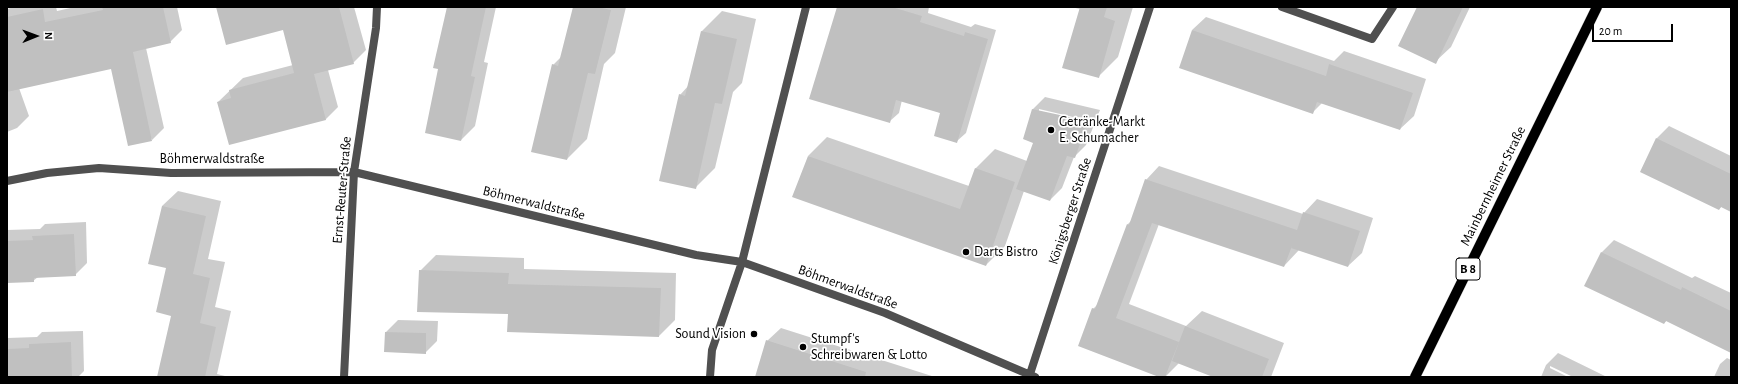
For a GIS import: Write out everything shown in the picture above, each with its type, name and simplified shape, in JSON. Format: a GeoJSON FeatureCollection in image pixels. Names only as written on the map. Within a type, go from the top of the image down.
{"type":"FeatureCollection","features":[{"type":"Feature","properties":{"kind":"main road","name":"Mainbernheimer Straße"},"geometry":{"type":"LineString","coordinates":[[1415,377],[1597,7]]}},
{"type":"Feature","properties":{"kind":"street","name":"Ernst-Reuter-Straße"},"geometry":{"type":"LineString","coordinates":[[344,377],[354,172],[376,28],[377,7]]}},
{"type":"Feature","properties":{"kind":"street"},"geometry":{"type":"LineString","coordinates":[[710,377],[712,350],[742,262],[806,7]]}},
{"type":"Feature","properties":{"kind":"street","name":"Königsberger Straße"},"geometry":{"type":"LineString","coordinates":[[1031,376],[1150,7]]}},
{"type":"Feature","properties":{"kind":"street"},"geometry":{"type":"LineString","coordinates":[[1282,7],[1372,39],[1393,7]]}},
{"type":"Feature","properties":{"kind":"street","name":"Böhmerwaldstraße"},"geometry":{"type":"LineString","coordinates":[[7,181],[47,173],[99,168],[170,173],[354,172],[696,255],[742,262],[885,313],[1031,376]]}},
{"type":"Feature","properties":{"kind":"building"},"geometry":{"type":"Polygon","coordinates":[[[102,7],[163,7],[171,43],[133,52],[152,141],[128,146],[111,69],[7,92],[7,17],[43,9],[45,22],[103,10],[102,7]]]}},
{"type":"Feature","properties":{"kind":"building"},"geometry":{"type":"Polygon","coordinates":[[[216,7],[339,7],[354,64],[314,74],[326,120],[229,145],[217,102],[231,98],[229,90],[294,73],[283,30],[226,45],[216,7]]]}},
{"type":"Feature","properties":{"kind":"building"},"geometry":{"type":"Polygon","coordinates":[[[447,7],[486,7],[471,76],[475,77],[461,141],[425,133],[438,69],[433,68],[447,7]]]}},
{"type":"Feature","properties":{"kind":"building"},"geometry":{"type":"Polygon","coordinates":[[[573,7],[598,7],[611,10],[595,74],[588,73],[567,160],[531,152],[552,64],[558,66],[573,7]]]}},
{"type":"Feature","properties":{"kind":"building"},"geometry":{"type":"Polygon","coordinates":[[[837,7],[892,7],[922,16],[920,22],[964,36],[965,32],[988,39],[957,143],[934,136],[940,113],[896,100],[890,123],[809,99],[837,7]]]}},
{"type":"Feature","properties":{"kind":"building"},"geometry":{"type":"Polygon","coordinates":[[[1080,7],[1107,7],[1104,17],[1115,21],[1099,78],[1062,68],[1080,7]]]}},
{"type":"Feature","properties":{"kind":"building"},"geometry":{"type":"Polygon","coordinates":[[[1417,7],[1463,7],[1436,64],[1398,46],[1417,7]]]}},
{"type":"Feature","properties":{"kind":"building"},"geometry":{"type":"Polygon","coordinates":[[[1192,30],[1326,76],[1329,64],[1413,93],[1400,130],[1317,102],[1313,114],[1179,68],[1192,30]]]}},
{"type":"Feature","properties":{"kind":"building"},"geometry":{"type":"Polygon","coordinates":[[[701,31],[737,39],[722,104],[715,103],[696,189],[659,181],[679,94],[685,96],[701,31]]]}},
{"type":"Feature","properties":{"kind":"building"},"geometry":{"type":"Polygon","coordinates":[[[1032,109],[1088,121],[1075,158],[1067,156],[1050,201],[1016,189],[1033,143],[1023,139],[1032,109]]]}},
{"type":"Feature","properties":{"kind":"building"},"geometry":{"type":"Polygon","coordinates":[[[1656,138],[1731,174],[1731,212],[1721,207],[1719,210],[1640,172],[1656,138]]]}},
{"type":"Feature","properties":{"kind":"building"},"geometry":{"type":"Polygon","coordinates":[[[808,156],[960,209],[975,168],[1015,182],[986,266],[792,197],[808,156]]]}},
{"type":"Feature","properties":{"kind":"building"},"geometry":{"type":"Polygon","coordinates":[[[1145,179],[1297,230],[1303,212],[1360,231],[1348,267],[1291,248],[1284,267],[1152,223],[1116,318],[1179,342],[1165,377],[1159,377],[1078,346],[1092,308],[1095,309],[1127,224],[1129,225],[1145,179]]]}},
{"type":"Feature","properties":{"kind":"building"},"geometry":{"type":"Polygon","coordinates":[[[162,206],[206,216],[193,274],[210,278],[200,323],[216,327],[205,377],[157,377],[171,316],[156,312],[166,268],[148,264],[162,206]]]}},
{"type":"Feature","properties":{"kind":"building"},"geometry":{"type":"Polygon","coordinates":[[[74,234],[76,276],[34,278],[34,282],[7,283],[7,241],[33,240],[32,236],[74,234]]]}},
{"type":"Feature","properties":{"kind":"building"},"geometry":{"type":"Polygon","coordinates":[[[1601,252],[1681,290],[1682,287],[1731,311],[1731,353],[1666,321],[1664,324],[1584,286],[1601,252]]]}},
{"type":"Feature","properties":{"kind":"building"},"geometry":{"type":"Polygon","coordinates":[[[419,270],[509,273],[508,284],[661,288],[659,337],[507,332],[508,314],[417,312],[419,270]]]}},
{"type":"Feature","properties":{"kind":"building"},"geometry":{"type":"Polygon","coordinates":[[[1185,326],[1269,359],[1262,377],[1213,377],[1172,361],[1185,326]]]}},
{"type":"Feature","properties":{"kind":"building"},"geometry":{"type":"Polygon","coordinates":[[[385,332],[426,333],[426,354],[384,352],[385,332]]]}},
{"type":"Feature","properties":{"kind":"building"},"geometry":{"type":"Polygon","coordinates":[[[766,340],[866,372],[865,377],[755,377],[766,340]]]}},
{"type":"Feature","properties":{"kind":"building"},"geometry":{"type":"Polygon","coordinates":[[[71,342],[72,377],[7,377],[7,349],[29,348],[29,344],[71,342]]]}},
{"type":"Feature","properties":{"kind":"place","name":"Getränke-Markt E. Schumacher"},"geometry":{"type":"Point","coordinates":[1051,130]}},
{"type":"Feature","properties":{"kind":"place","name":"Darts Bistro"},"geometry":{"type":"Point","coordinates":[966,252]}},
{"type":"Feature","properties":{"kind":"place","name":"Sound Vision"},"geometry":{"type":"Point","coordinates":[754,334]}},
{"type":"Feature","properties":{"kind":"place","name":"Stumpf's Schreibwaren & Lotto"},"geometry":{"type":"Point","coordinates":[803,347]}}]}
